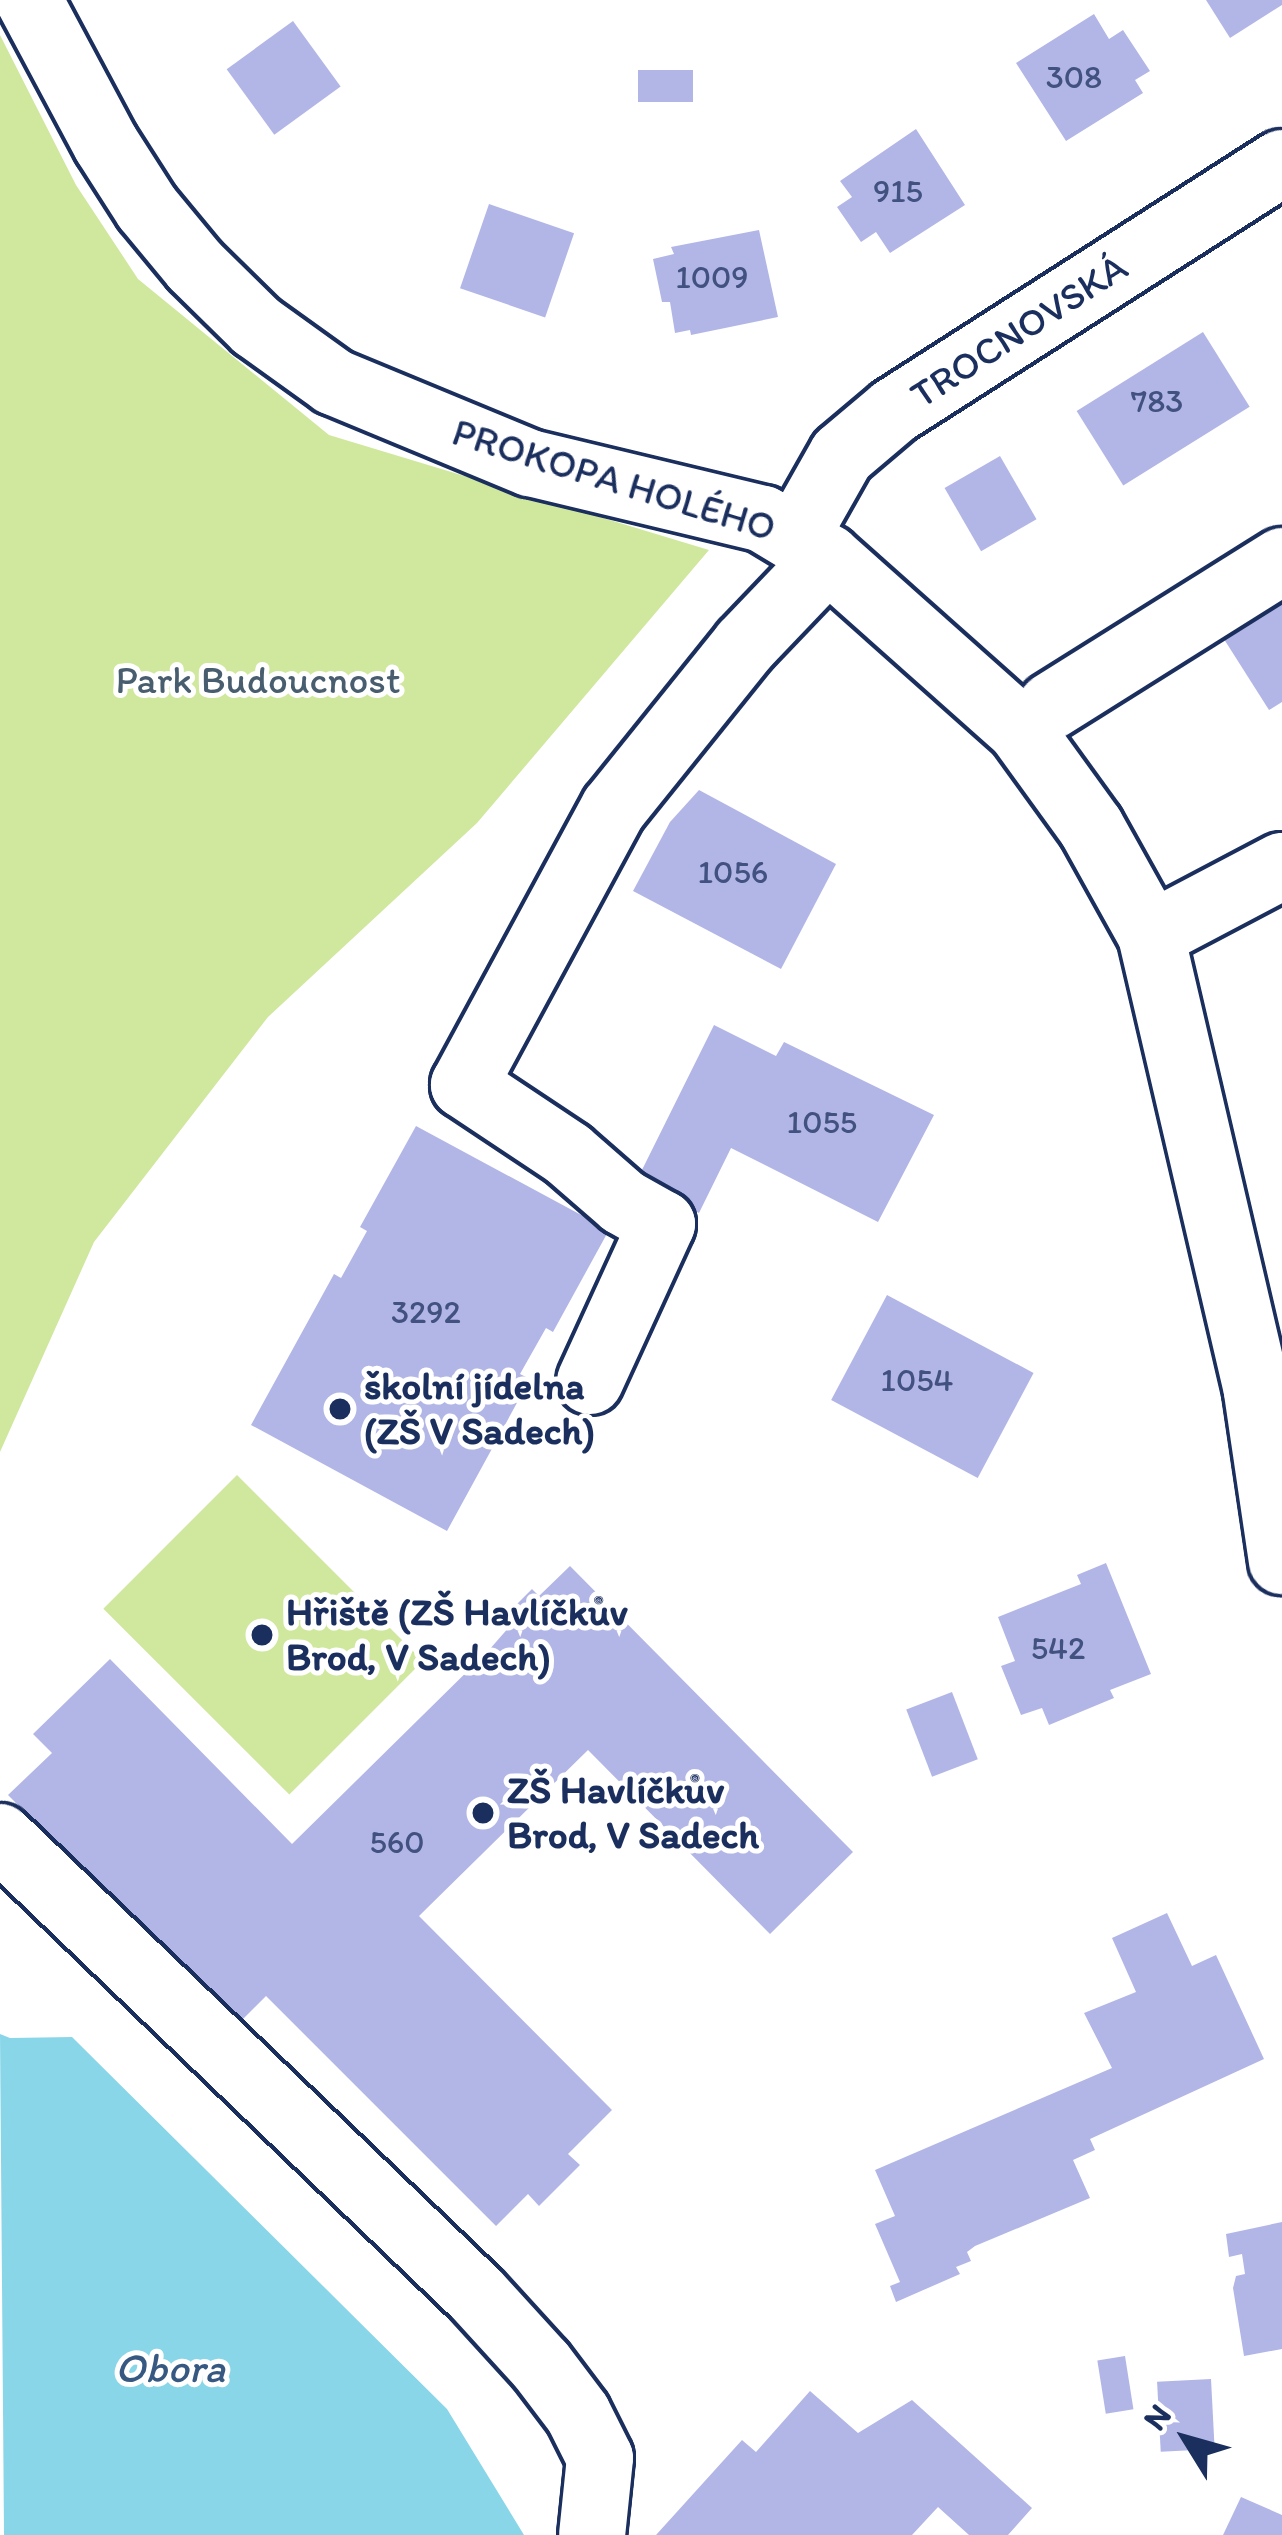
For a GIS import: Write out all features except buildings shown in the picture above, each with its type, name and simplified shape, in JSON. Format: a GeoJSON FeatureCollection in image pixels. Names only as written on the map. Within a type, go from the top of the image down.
{"type":"FeatureCollection","features":[{"type":"Feature","properties":{"kind":"street","name":"PROKOPA HOLÉHO"},"geometry":{"type":"LineString","coordinates":[[29,0],[146,208],[195,266],[256,326],[334,382],[530,463],[763,518],[811,548],[1020,729],[1091,827],[1151,935],[1269,1390],[1282,1561]]}},
{"type":"Feature","properties":{"kind":"street","name":"TROCNOVSKÁ"},"geometry":{"type":"LineString","coordinates":[[590,1382],[662,1224],[623,1202],[568,1154],[464,1085],[614,808],[745,645],[811,548],[842,455],[894,411],[1282,163]]}},
{"type":"Feature","properties":{"kind":"street"},"geometry":{"type":"LineString","coordinates":[[1051,706],[1282,561]]}},
{"type":"Feature","properties":{"kind":"street"},"geometry":{"type":"LineString","coordinates":[[1151,935],[1282,866]]}},
{"type":"Feature","properties":{"kind":"street"},"geometry":{"type":"LineString","coordinates":[[0,1837],[477,2295],[541,2365],[578,2414],[600,2458],[592,2535]]}},
{"type":"Feature","properties":{"kind":"green space","name":"Park Budoucnost"},"geometry":{"type":"Polygon","coordinates":[[[0,35],[76,185],[138,279],[329,435],[709,550],[477,823],[268,1017],[94,1242],[0,1452],[0,35]]]}},
{"type":"Feature","properties":{"kind":"green space","name":"Hřiště (ZŠ Havlíčkův Brod, V Sadech)"},"geometry":{"type":"Polygon","coordinates":[[[237,1475],[423,1661],[289,1795],[103,1609],[237,1475]]]}},
{"type":"Feature","properties":{"kind":"water","name":"Obora"},"geometry":{"type":"Polygon","coordinates":[[[0,2034],[72,2037],[447,2409],[524,2535],[4,2535],[0,2034]]]}},
{"type":"Feature","properties":{"kind":"place","name":"školní jídelna (ZŠ V Sadech)"},"geometry":{"type":"Point","coordinates":[340,1409]}},
{"type":"Feature","properties":{"kind":"place","name":"Hřiště (ZŠ Havlíčkův Brod, V Sadech)"},"geometry":{"type":"Point","coordinates":[262,1635]}},
{"type":"Feature","properties":{"kind":"place","name":"ZŠ Havlíčkův Brod, V Sadech"},"geometry":{"type":"Point","coordinates":[483,1813]}}]}
